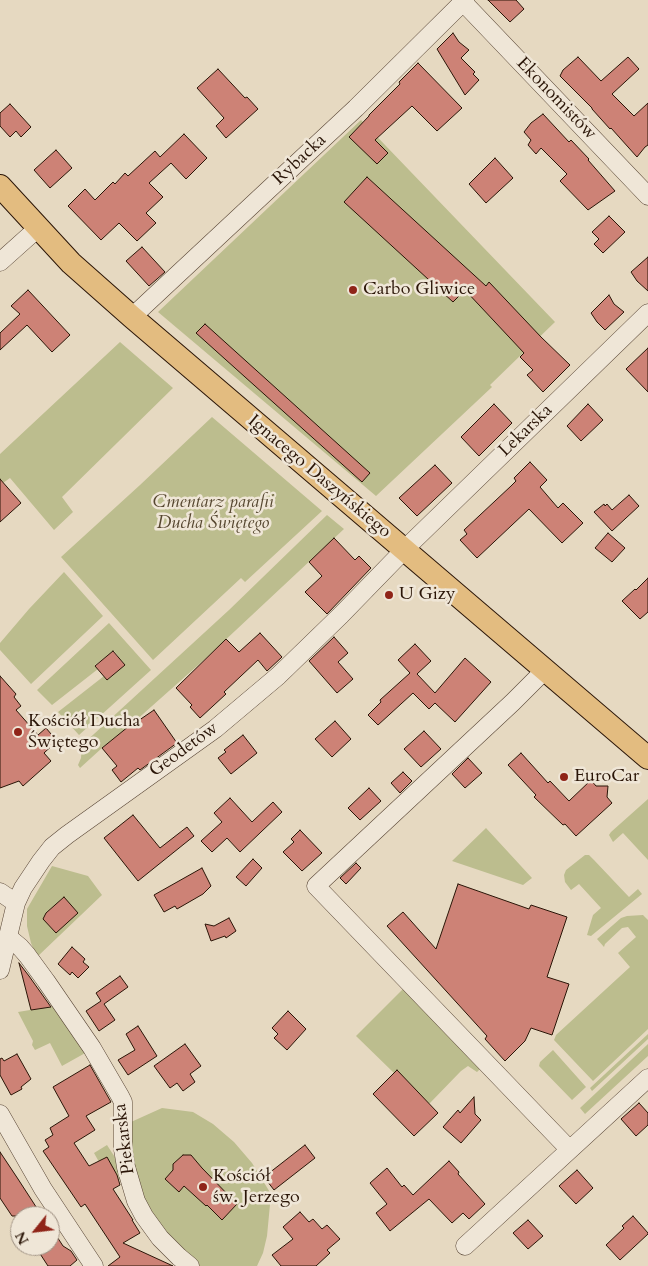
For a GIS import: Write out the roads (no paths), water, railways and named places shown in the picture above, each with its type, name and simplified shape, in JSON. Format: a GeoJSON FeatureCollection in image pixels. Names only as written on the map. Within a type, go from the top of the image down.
{"type":"FeatureCollection","features":[{"type":"Feature","properties":{"kind":"main road","name":"Ignacego Daszyńskiego"},"geometry":{"type":"LineString","coordinates":[[0,186],[71,263],[132,317],[648,758]]}},
{"type":"Feature","properties":{"kind":"street","name":"Ekonomistów"},"geometry":{"type":"LineString","coordinates":[[464,1],[648,196]]}},
{"type":"Feature","properties":{"kind":"street","name":"Rybacka"},"geometry":{"type":"LineString","coordinates":[[132,317],[350,114],[464,1]]}},
{"type":"Feature","properties":{"kind":"street"},"geometry":{"type":"LineString","coordinates":[[0,262],[38,228]]}},
{"type":"Feature","properties":{"kind":"street","name":"Lekarska"},"geometry":{"type":"LineString","coordinates":[[405,550],[648,313]]}},
{"type":"Feature","properties":{"kind":"street","name":"Geodetów"},"geometry":{"type":"LineString","coordinates":[[0,970],[16,903],[23,888],[52,847],[67,834],[215,728],[278,676],[341,616],[405,550]]}},
{"type":"Feature","properties":{"kind":"street"},"geometry":{"type":"LineString","coordinates":[[544,670],[513,702],[316,886],[569,1149]]}},
{"type":"Feature","properties":{"kind":"street"},"geometry":{"type":"LineString","coordinates":[[0,892],[16,903]]}},
{"type":"Feature","properties":{"kind":"street","name":"Piekarska"},"geometry":{"type":"LineString","coordinates":[[8,937],[20,947],[46,981],[92,1048],[120,1096],[123,1102],[123,1149],[136,1201],[160,1238],[190,1266]]}},
{"type":"Feature","properties":{"kind":"street"},"geometry":{"type":"LineString","coordinates":[[465,1246],[648,1078]]}},
{"type":"Feature","properties":{"kind":"street"},"geometry":{"type":"LineString","coordinates":[[0,1114],[43,1189],[94,1266]]}},
{"type":"Feature","properties":{"kind":"place","name":"Carbo Gliwice"},"geometry":{"type":"Point","coordinates":[353,290]}},
{"type":"Feature","properties":{"kind":"place","name":"U Gizy"},"geometry":{"type":"Point","coordinates":[389,595]}},
{"type":"Feature","properties":{"kind":"place","name":"Kościół Ducha Świętego"},"geometry":{"type":"Point","coordinates":[18,732]}},
{"type":"Feature","properties":{"kind":"place","name":"EuroCar"},"geometry":{"type":"Point","coordinates":[564,777]}},
{"type":"Feature","properties":{"kind":"place","name":"Kościół św. Jerzego"},"geometry":{"type":"Point","coordinates":[203,1187]}},
{"type":"Feature","properties":{"kind":"park label","name":"Cmentarz parafii Ducha Świętego"},"geometry":{"type":"Point","coordinates":[213,513]}}]}
